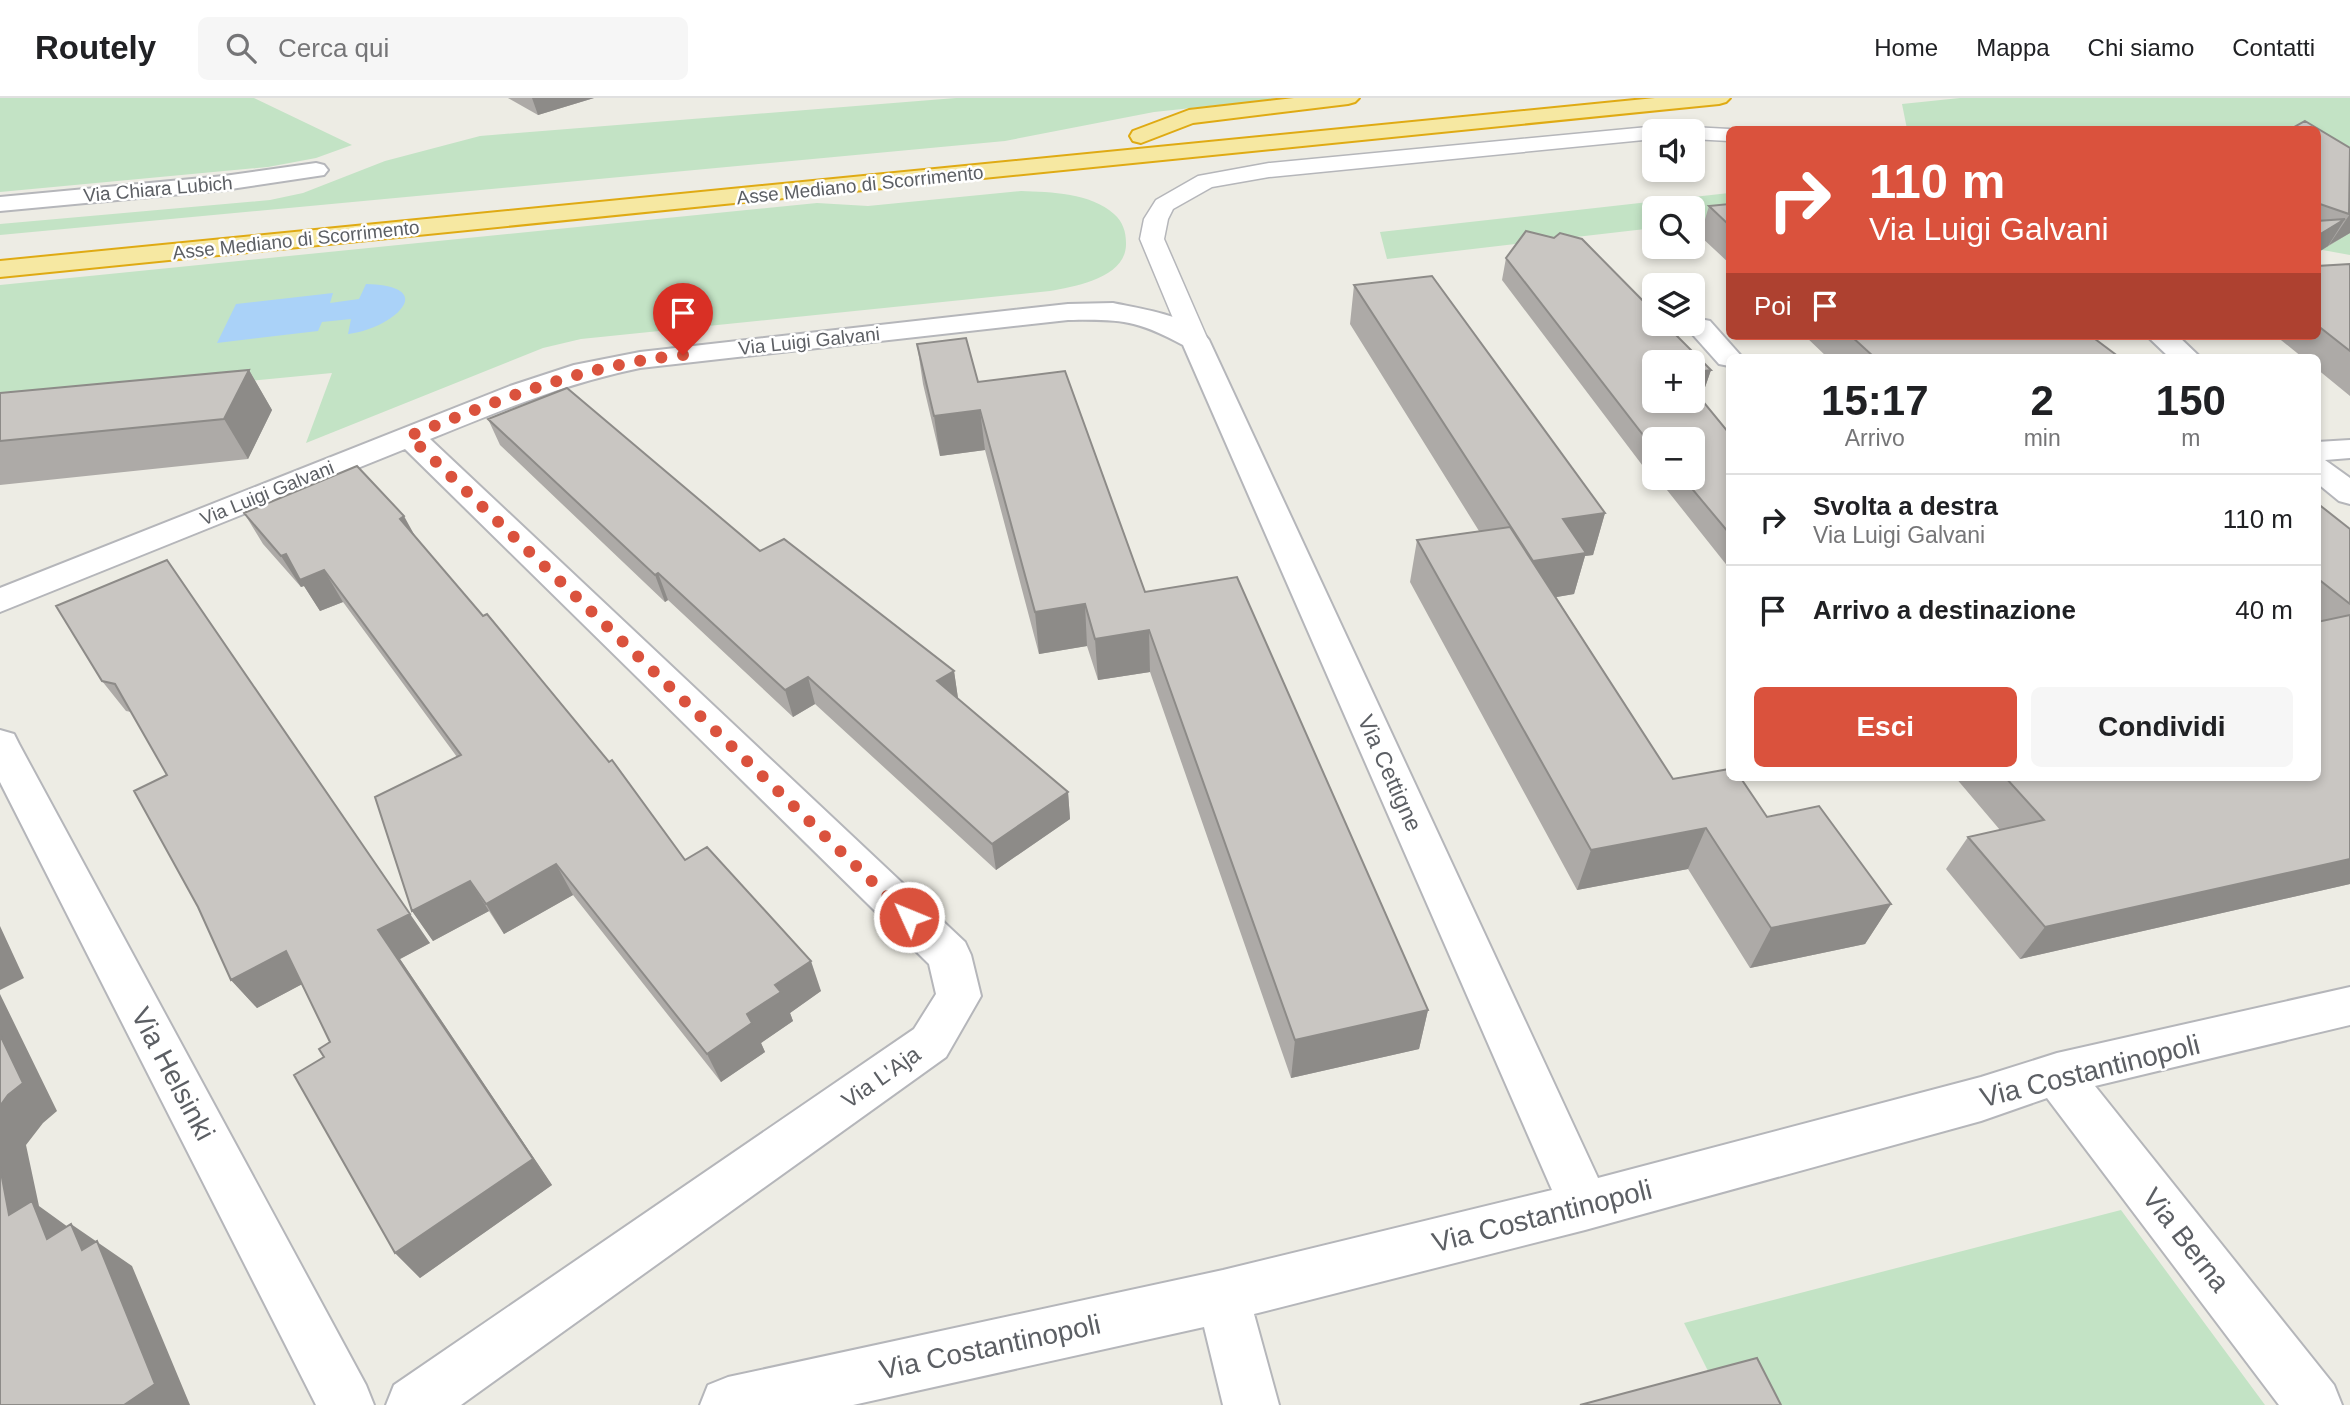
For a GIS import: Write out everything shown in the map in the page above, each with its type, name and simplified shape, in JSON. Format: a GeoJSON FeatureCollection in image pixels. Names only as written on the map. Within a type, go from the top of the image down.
{"type":"FeatureCollection","features":[{"type":"Feature","properties":{"kind":"highway"},"geometry":{"type":"LineString","coordinates":[[1141,136],[1189,117],[1348,98]]}},
{"type":"Feature","properties":{"kind":"highway","name":"Asse Mediano di Scorrimento"},"geometry":{"type":"LineString","coordinates":[[387,208],[1522,98]]}},
{"type":"Feature","properties":{"kind":"highway","name":"Asse Mediano di Scorrimento"},"geometry":{"type":"LineString","coordinates":[[0,270],[1720,98]]}},
{"type":"Feature","properties":{"kind":"street","name":"Via Chiara Lubich"},"geometry":{"type":"LineString","coordinates":[[0,204],[224,183],[316,170]]}},
{"type":"Feature","properties":{"kind":"street","name":"Via Luigi Galvani"},"geometry":{"type":"LineString","coordinates":[[0,601],[520,392],[584,371],[640,360],[1068,312],[1113,312],[1158,320],[1195,340]]}},
{"type":"Feature","properties":{"kind":"street"},"geometry":{"type":"LineString","coordinates":[[1705,332],[1726,355]]}},
{"type":"Feature","properties":{"kind":"street","name":"Via Cettigne"},"geometry":{"type":"LineString","coordinates":[[1195,340],[1585,1206]]}},
{"type":"Feature","properties":{"kind":"street"},"geometry":{"type":"LineString","coordinates":[[2166,340],[2182,354]]}},
{"type":"Feature","properties":{"kind":"street","name":"Via L'Aja"},"geometry":{"type":"LineString","coordinates":[[409,436],[949,955],[959,996],[930,1043],[414,1405]]}},
{"type":"Feature","properties":{"kind":"street"},"geometry":{"type":"LineString","coordinates":[[2321,451],[2350,449]]}},
{"type":"Feature","properties":{"kind":"street"},"geometry":{"type":"LineString","coordinates":[[2321,470],[2350,494]]}},
{"type":"Feature","properties":{"kind":"street","name":"Via Helsinki"},"geometry":{"type":"LineString","coordinates":[[0,744],[345,1405]]}},
{"type":"Feature","properties":{"kind":"street","name":"Via Costantinopoli"},"geometry":{"type":"LineString","coordinates":[[728,1405],[1223,1296],[1585,1206],[1981,1099],[2057,1074],[2350,1006]]}},
{"type":"Feature","properties":{"kind":"street","name":"Via Berna"},"geometry":{"type":"LineString","coordinates":[[2057,1074],[2314,1405]]}},
{"type":"Feature","properties":{"kind":"street"},"geometry":{"type":"LineString","coordinates":[[1223,1296],[1251,1405]]}},
{"type":"Feature","properties":{"kind":"lane"},"geometry":{"type":"LineString","coordinates":[[1195,340],[1152,239],[1156,219],[1164,205],[1206,181],[1269,170],[1642,134]]}},
{"type":"Feature","properties":{"kind":"lane"},"geometry":{"type":"LineString","coordinates":[[1705,134],[1726,135]]}},
{"type":"Feature","properties":{"kind":"green space"},"geometry":{"type":"Polygon","coordinates":[[[0,98],[254,98],[352,145],[316,158],[268,167],[0,192],[0,98]]]}},
{"type":"Feature","properties":{"kind":"green space"},"geometry":{"type":"Polygon","coordinates":[[[956,98],[1286,98],[1154,112],[1005,141],[0,235],[0,224],[270,200],[303,193],[385,161],[480,136],[956,98]]]}},
{"type":"Feature","properties":{"kind":"green space"},"geometry":{"type":"Polygon","coordinates":[[[1960,98],[2350,98],[2350,255],[2321,250],[2321,126],[1906,126],[1902,104],[1960,98]]]}},
{"type":"Feature","properties":{"kind":"green space"},"geometry":{"type":"Polygon","coordinates":[[[1021,191],[1058,193],[1105,207],[1114,214],[1125,231],[1124,255],[1118,265],[1086,283],[1050,291],[581,339],[543,348],[306,443],[332,373],[0,405],[0,285],[817,203],[868,206],[1021,191]]]}},
{"type":"Feature","properties":{"kind":"green space"},"geometry":{"type":"Polygon","coordinates":[[[1726,193],[1726,220],[1705,223],[1705,196],[1702,196],[1726,193]]]}},
{"type":"Feature","properties":{"kind":"green space"},"geometry":{"type":"Polygon","coordinates":[[[1642,203],[1642,229],[1387,259],[1380,232],[1642,203]]]}},
{"type":"Feature","properties":{"kind":"green space"},"geometry":{"type":"Polygon","coordinates":[[[2121,1210],[2265,1405],[1765,1405],[1709,1373],[1684,1323],[2121,1210]]]}},
{"type":"Feature","properties":{"kind":"water"},"geometry":{"type":"Polygon","coordinates":[[[366,284],[402,292],[405,300],[402,308],[379,325],[364,331],[348,334],[351,319],[322,322],[318,331],[217,343],[236,304],[333,293],[330,303],[359,299],[366,284]]]}},
{"type":"Feature","properties":{"kind":"building"},"geometry":{"type":"Polygon","coordinates":[[[2305,121],[2313,126],[2296,126],[2305,121]]]}},
{"type":"Feature","properties":{"kind":"building"},"geometry":{"type":"Polygon","coordinates":[[[2321,131],[2350,148],[2349,214],[2321,204],[2321,131]]]}},
{"type":"Feature","properties":{"kind":"building"},"geometry":{"type":"Polygon","coordinates":[[[1726,204],[1726,222],[1709,206],[1726,204]]]}},
{"type":"Feature","properties":{"kind":"building"},"geometry":{"type":"Polygon","coordinates":[[[2345,219],[2321,234],[2321,221],[2345,219]]]}},
{"type":"Feature","properties":{"kind":"building"},"geometry":{"type":"Polygon","coordinates":[[[1526,231],[1554,238],[1560,233],[1582,239],[1642,300],[1642,336],[1677,336],[1691,350],[1642,350],[1642,413],[1705,413],[1705,404],[1726,429],[1726,529],[1693,490],[1705,490],[1705,427],[1642,427],[1642,434],[1506,258],[1526,231]]]}},
{"type":"Feature","properties":{"kind":"building"},"geometry":{"type":"Polygon","coordinates":[[[2350,264],[2350,351],[2321,328],[2321,266],[2350,264]]]}},
{"type":"Feature","properties":{"kind":"building"},"geometry":{"type":"Polygon","coordinates":[[[1432,276],[1605,513],[1563,519],[1586,553],[1533,561],[1354,285],[1432,276]]]}},
{"type":"Feature","properties":{"kind":"building"},"geometry":{"type":"Polygon","coordinates":[[[966,338],[978,382],[1065,371],[1145,592],[1237,577],[1428,1010],[1295,1040],[1149,630],[1095,639],[1085,604],[1035,612],[980,410],[934,416],[917,344],[966,338]]]}},
{"type":"Feature","properties":{"kind":"building"},"geometry":{"type":"Polygon","coordinates":[[[1855,340],[2096,340],[2115,354],[1871,354],[1855,340]]]}},
{"type":"Feature","properties":{"kind":"building"},"geometry":{"type":"Polygon","coordinates":[[[249,370],[224,419],[0,441],[0,393],[249,370]]]}},
{"type":"Feature","properties":{"kind":"building"},"geometry":{"type":"Polygon","coordinates":[[[567,388],[760,551],[784,539],[954,671],[937,681],[1068,792],[992,844],[808,677],[785,690],[658,573],[655,575],[488,419],[567,388]]]}},
{"type":"Feature","properties":{"kind":"building"},"geometry":{"type":"Polygon","coordinates":[[[357,466],[404,516],[400,519],[483,616],[487,614],[609,762],[612,760],[685,860],[707,847],[811,961],[775,985],[781,992],[747,1014],[752,1023],[707,1054],[556,864],[486,904],[470,881],[412,911],[375,797],[461,755],[324,570],[300,580],[286,554],[281,556],[244,513],[357,466]]]}},
{"type":"Feature","properties":{"kind":"building"},"geometry":{"type":"Polygon","coordinates":[[[2321,506],[2350,529],[2350,604],[2321,581],[2321,506]]]}},
{"type":"Feature","properties":{"kind":"building"},"geometry":{"type":"Polygon","coordinates":[[[1510,527],[1673,779],[1726,770],[1726,781],[1743,781],[1767,817],[1819,806],[1891,904],[1771,928],[1706,828],[1591,850],[1417,540],[1510,527]]]}},
{"type":"Feature","properties":{"kind":"building"},"geometry":{"type":"Polygon","coordinates":[[[167,560],[410,914],[378,930],[533,1159],[395,1253],[294,1075],[324,1057],[319,1049],[330,1042],[286,951],[231,980],[198,907],[134,791],[167,775],[115,684],[102,681],[56,606],[167,560]]]}},
{"type":"Feature","properties":{"kind":"building"},"geometry":{"type":"Polygon","coordinates":[[[2350,615],[2350,859],[2045,927],[1968,837],[2044,820],[2009,781],[2321,781],[2321,621],[2350,615]]]}},
{"type":"Feature","properties":{"kind":"building"},"geometry":{"type":"Polygon","coordinates":[[[0,1035],[23,1083],[8,1095],[0,1106],[0,1035]]]}},
{"type":"Feature","properties":{"kind":"building"},"geometry":{"type":"Polygon","coordinates":[[[0,1167],[9,1215],[32,1201],[47,1239],[71,1224],[82,1250],[97,1241],[155,1384],[124,1405],[0,1405],[0,1167]]]}},
{"type":"Feature","properties":{"kind":"building"},"geometry":{"type":"Polygon","coordinates":[[[1757,1358],[1781,1405],[1580,1405],[1757,1358]]]}},
{"type":"Feature","properties":{"kind":"route"},"geometry":{"type":"LineString","coordinates":[[683,355],[584,371],[520,392],[409,436],[909,917]]}}]}
